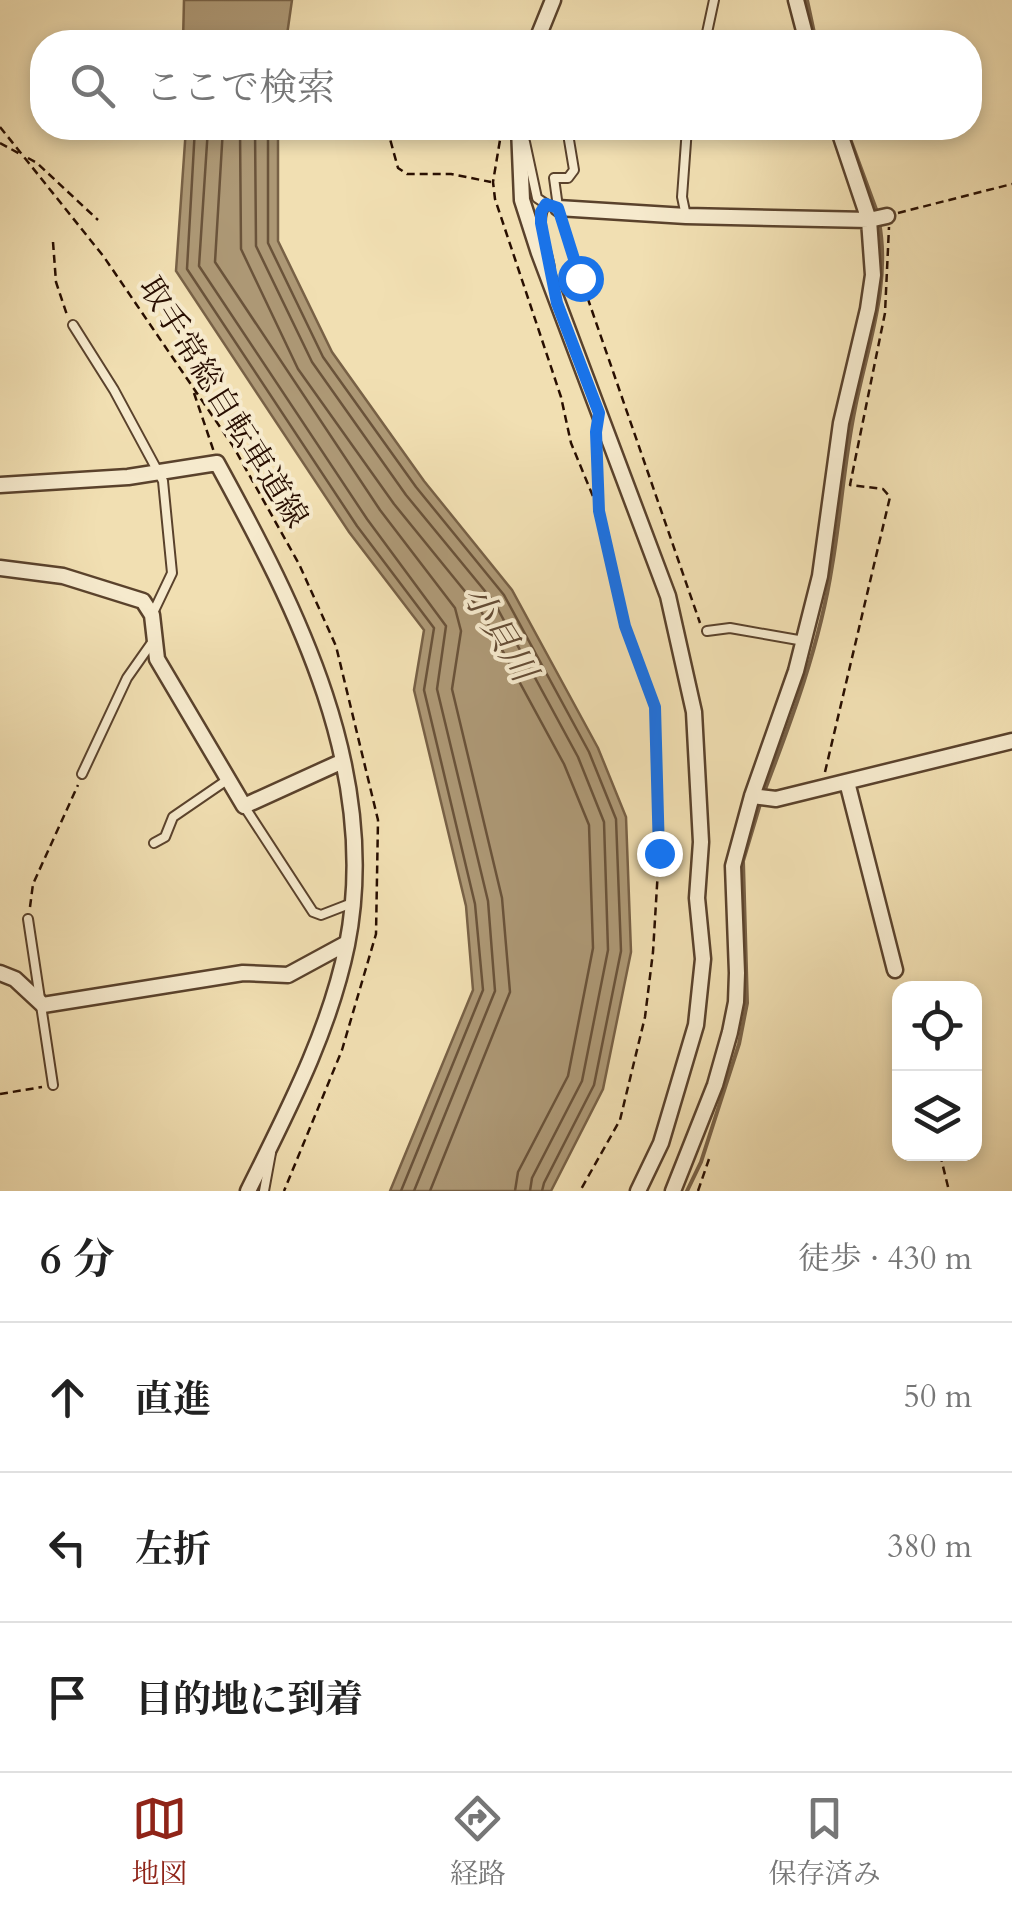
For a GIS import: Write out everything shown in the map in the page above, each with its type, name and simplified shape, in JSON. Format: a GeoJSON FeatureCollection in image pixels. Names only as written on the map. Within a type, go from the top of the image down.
{"type":"FeatureCollection","features":[{"type":"Feature","properties":{"kind":"street"},"geometry":{"type":"LineString","coordinates":[[541,30],[553,0]]}},
{"type":"Feature","properties":{"kind":"street"},"geometry":{"type":"LineString","coordinates":[[796,0],[804,30]]}},
{"type":"Feature","properties":{"kind":"street"},"geometry":{"type":"LineString","coordinates":[[521,140],[522,200],[668,596],[694,712],[701,842],[697,898],[702,959],[696,1025],[661,1143],[638,1191]]}},
{"type":"Feature","properties":{"kind":"street"},"geometry":{"type":"LineString","coordinates":[[673,1191],[716,1085],[736,1002],[733,866],[804,641],[826,546],[841,423],[868,309],[879,218],[843,140]]}},
{"type":"Feature","properties":{"kind":"street"},"geometry":{"type":"LineString","coordinates":[[552,206],[686,216],[879,218]]}},
{"type":"Feature","properties":{"kind":"street"},"geometry":{"type":"LineString","coordinates":[[0,485],[160,472],[216,463],[288,600],[328,700],[343,761],[354,850],[347,943],[304,1081],[248,1191]]}},
{"type":"Feature","properties":{"kind":"street"},"geometry":{"type":"LineString","coordinates":[[0,568],[63,576],[143,602],[152,616],[157,659],[244,806],[343,761]]}},
{"type":"Feature","properties":{"kind":"street"},"geometry":{"type":"LineString","coordinates":[[752,796],[768,801],[1012,742]]}},
{"type":"Feature","properties":{"kind":"street"},"geometry":{"type":"LineString","coordinates":[[847,782],[895,970]]}},
{"type":"Feature","properties":{"kind":"street"},"geometry":{"type":"LineString","coordinates":[[0,973],[15,979],[42,1005],[243,973],[288,974],[347,943]]}},
{"type":"Feature","properties":{"kind":"lane"},"geometry":{"type":"LineString","coordinates":[[707,30],[714,0]]}},
{"type":"Feature","properties":{"kind":"lane"},"geometry":{"type":"LineString","coordinates":[[524,140],[537,198],[552,206]]}},
{"type":"Feature","properties":{"kind":"lane"},"geometry":{"type":"LineString","coordinates":[[552,206],[554,178],[568,178],[574,170],[569,140]]}},
{"type":"Feature","properties":{"kind":"lane"},"geometry":{"type":"LineString","coordinates":[[686,140],[682,197],[686,216]]}},
{"type":"Feature","properties":{"kind":"lane"},"geometry":{"type":"LineString","coordinates":[[552,206],[541,212],[541,223],[557,303]]}},
{"type":"Feature","properties":{"kind":"lane"},"geometry":{"type":"LineString","coordinates":[[73,325],[160,472],[172,573],[152,616]]}},
{"type":"Feature","properties":{"kind":"lane"},"geometry":{"type":"LineString","coordinates":[[708,631],[730,628],[804,641]]}},
{"type":"Feature","properties":{"kind":"lane"},"geometry":{"type":"LineString","coordinates":[[82,774],[127,678],[153,641]]}},
{"type":"Feature","properties":{"kind":"lane"},"geometry":{"type":"LineString","coordinates":[[154,842],[165,837],[173,817],[226,780]]}},
{"type":"Feature","properties":{"kind":"lane"},"geometry":{"type":"LineString","coordinates":[[244,806],[313,912],[320,915],[352,904]]}},
{"type":"Feature","properties":{"kind":"lane"},"geometry":{"type":"LineString","coordinates":[[28,919],[53,1084]]}},
{"type":"Feature","properties":{"kind":"lane"},"geometry":{"type":"LineString","coordinates":[[264,1191],[271,1149]]}},
{"type":"Feature","properties":{"kind":"path","name":"取手常総自転車道線"},"geometry":{"type":"LineString","coordinates":[[0,127],[104,257],[232,446],[299,564],[336,646],[378,820],[376,934],[342,1050],[284,1191]]}},
{"type":"Feature","properties":{"kind":"path"},"geometry":{"type":"LineString","coordinates":[[390,140],[398,168],[406,174],[451,174],[493,182]]}},
{"type":"Feature","properties":{"kind":"path"},"geometry":{"type":"LineString","coordinates":[[500,140],[493,182],[524,291],[561,397],[571,442],[599,511],[625,626],[655,707],[659,853],[654,952],[645,1017],[620,1120],[580,1191]]}},
{"type":"Feature","properties":{"kind":"path"},"geometry":{"type":"LineString","coordinates":[[0,143],[38,163],[98,220]]}},
{"type":"Feature","properties":{"kind":"path"},"geometry":{"type":"LineString","coordinates":[[822,788],[890,497],[883,490],[850,485],[885,313],[890,238],[879,218],[1012,184]]}},
{"type":"Feature","properties":{"kind":"path"},"geometry":{"type":"LineString","coordinates":[[552,206],[700,624],[708,631]]}},
{"type":"Feature","properties":{"kind":"path"},"geometry":{"type":"LineString","coordinates":[[53,242],[56,282],[73,325]]}},
{"type":"Feature","properties":{"kind":"path"},"geometry":{"type":"LineString","coordinates":[[192,387],[216,463]]}},
{"type":"Feature","properties":{"kind":"path"},"geometry":{"type":"LineString","coordinates":[[599,413],[599,511]]}},
{"type":"Feature","properties":{"kind":"path"},"geometry":{"type":"LineString","coordinates":[[28,919],[33,884],[82,774]]}},
{"type":"Feature","properties":{"kind":"path"},"geometry":{"type":"LineString","coordinates":[[0,1094],[53,1084]]}},
{"type":"Feature","properties":{"kind":"path"},"geometry":{"type":"LineString","coordinates":[[698,1191],[709,1159]]}},
{"type":"Feature","properties":{"kind":"path"},"geometry":{"type":"LineString","coordinates":[[942,1161],[950,1191]]}},
{"type":"Feature","properties":{"kind":"water"},"geometry":{"type":"Polygon","coordinates":[[[184,0],[292,0],[288,30],[183,30],[184,0]]]}},
{"type":"Feature","properties":{"kind":"water","name":"小貝川"},"geometry":{"type":"Polygon","coordinates":[[[185,140],[278,140],[278,241],[332,352],[424,481],[512,590],[598,748],[626,817],[631,952],[603,1089],[551,1191],[390,1191],[473,990],[466,906],[414,690],[424,630],[349,532],[176,271],[185,140]]]}},
{"type":"Feature","properties":{"kind":"waterway"},"geometry":{"type":"LineString","coordinates":[[807,0],[813,30]]}},
{"type":"Feature","properties":{"kind":"waterway"},"geometry":{"type":"LineString","coordinates":[[850,140],[877,212]]}},
{"type":"Feature","properties":{"kind":"waterway"},"geometry":{"type":"LineString","coordinates":[[764,792],[804,681],[827,595],[851,428],[880,292],[879,222]]}},
{"type":"Feature","properties":{"kind":"waterway"},"geometry":{"type":"LineString","coordinates":[[687,1191],[701,1162],[739,1044],[747,1003],[743,861],[761,801]]}},
{"type":"Feature","properties":{"kind":"route"},"geometry":{"type":"LineString","coordinates":[[580,278],[558,208],[546,204],[541,223],[557,303],[599,413],[599,511],[625,626],[655,707],[659,853]]}}]}
